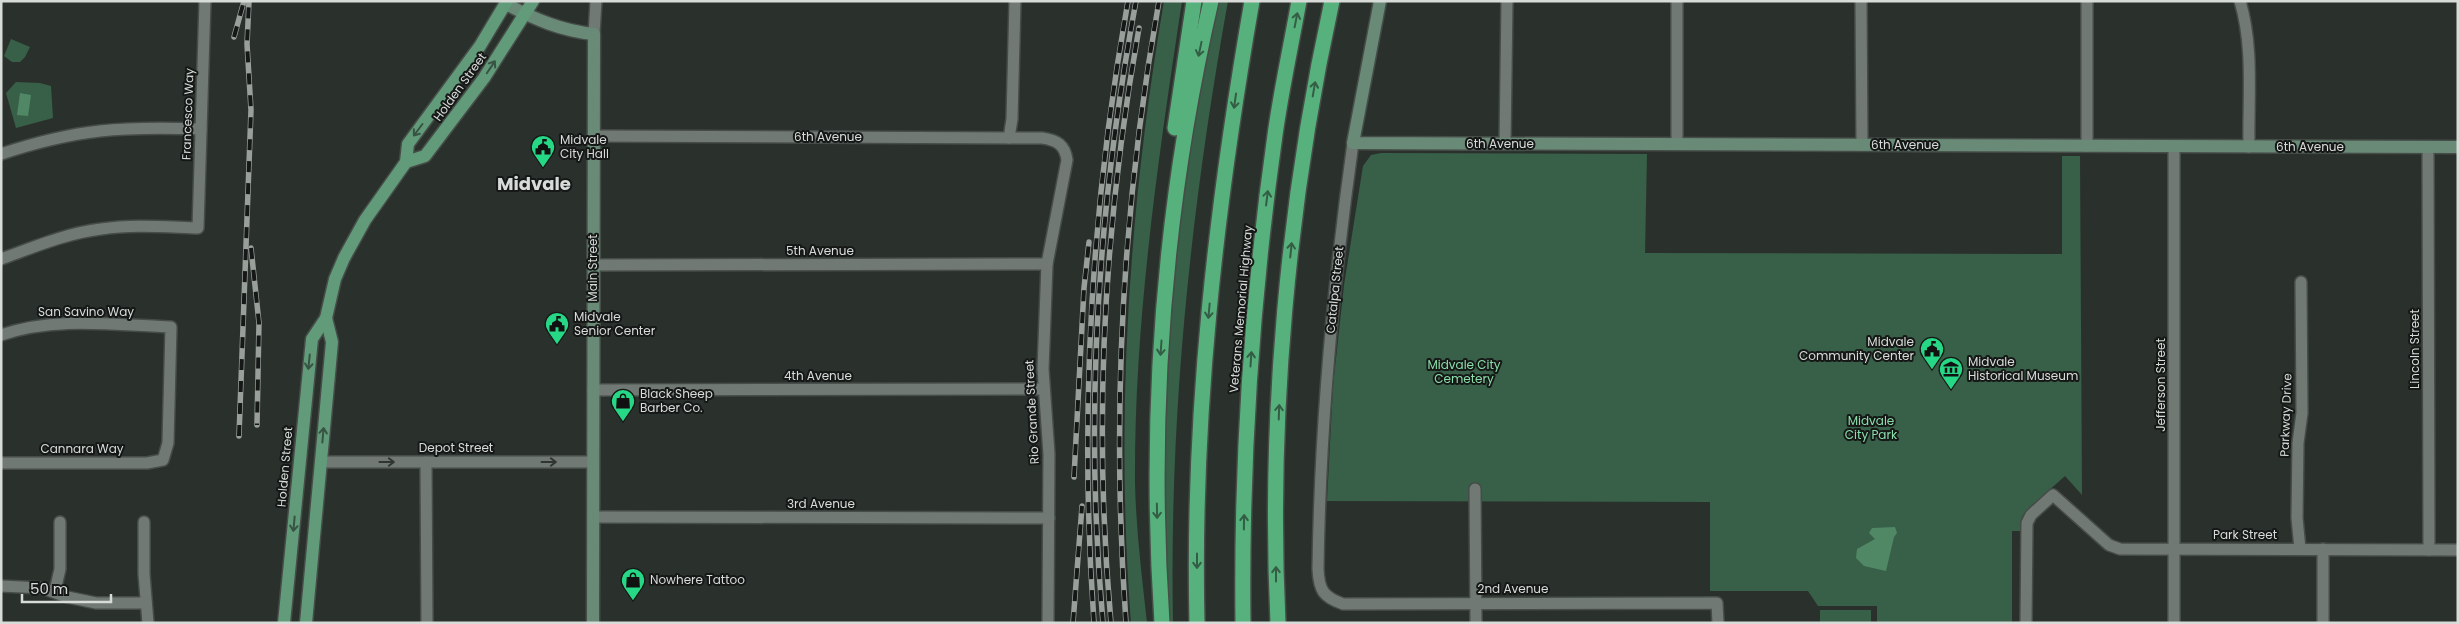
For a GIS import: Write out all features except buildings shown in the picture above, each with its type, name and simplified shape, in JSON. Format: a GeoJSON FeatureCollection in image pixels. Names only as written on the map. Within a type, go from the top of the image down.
{"type":"FeatureCollection","features":[{"type":"Feature","properties":{"kind":"highway"},"geometry":{"type":"LineString","coordinates":[[1162,623],[1157,470],[1162,327],[1162,261],[1167,194],[1194,1]]}},
{"type":"Feature","properties":{"kind":"highway"},"geometry":{"type":"LineString","coordinates":[[1162,327],[1179,166],[1192,88],[1211,1]]}},
{"type":"Feature","properties":{"kind":"highway"},"geometry":{"type":"LineString","coordinates":[[1197,623],[1197,521],[1206,339],[1220,202],[1252,1]]}},
{"type":"Feature","properties":{"kind":"highway","name":"Veterans Memorial Highway"},"geometry":{"type":"LineString","coordinates":[[1243,623],[1245,457],[1252,347],[1275,134],[1299,1]]}},
{"type":"Feature","properties":{"kind":"highway"},"geometry":{"type":"LineString","coordinates":[[1278,623],[1276,544],[1279,423],[1288,276],[1305,146],[1332,1]]}},
{"type":"Feature","properties":{"kind":"main road","name":"Holden Street"},"geometry":{"type":"LineString","coordinates":[[406,162],[426,156],[484,78],[526,15],[533,1]]}},
{"type":"Feature","properties":{"kind":"main road","name":"Holden Street"},"geometry":{"type":"LineString","coordinates":[[284,623],[312,339],[326,318],[335,279],[354,238],[406,162],[408,144],[480,46],[506,3]]}},
{"type":"Feature","properties":{"kind":"main road","name":"Holden Street"},"geometry":{"type":"LineString","coordinates":[[306,623],[332,342],[326,318]]}},
{"type":"Feature","properties":{"kind":"street","name":"Francesco Way"},"geometry":{"type":"LineString","coordinates":[[1,259],[66,237],[101,229],[137,226],[198,228],[205,1]]}},
{"type":"Feature","properties":{"kind":"street","name":"Main Street"},"geometry":{"type":"LineString","coordinates":[[592,623],[593,136],[596,1]]}},
{"type":"Feature","properties":{"kind":"street"},"geometry":{"type":"LineString","coordinates":[[1009,138],[1012,119],[1015,1]]}},
{"type":"Feature","properties":{"kind":"street","name":"Catalpa Street"},"geometry":{"type":"LineString","coordinates":[[1319,582],[1320,479],[1338,251],[1353,143],[1380,1]]}},
{"type":"Feature","properties":{"kind":"street"},"geometry":{"type":"LineString","coordinates":[[1505,144],[1507,1]]}},
{"type":"Feature","properties":{"kind":"street"},"geometry":{"type":"LineString","coordinates":[[1677,1],[1677,144]]}},
{"type":"Feature","properties":{"kind":"street"},"geometry":{"type":"LineString","coordinates":[[1862,1],[1862,145]]}},
{"type":"Feature","properties":{"kind":"street"},"geometry":{"type":"LineString","coordinates":[[2086,1],[2087,146]]}},
{"type":"Feature","properties":{"kind":"street"},"geometry":{"type":"LineString","coordinates":[[2240,1],[2247,29],[2249,48],[2249,147]]}},
{"type":"Feature","properties":{"kind":"street"},"geometry":{"type":"LineString","coordinates":[[506,3],[526,15],[561,28],[594,34]]}},
{"type":"Feature","properties":{"kind":"street"},"geometry":{"type":"LineString","coordinates":[[1,154],[37,142],[88,131],[144,127],[201,129]]}},
{"type":"Feature","properties":{"kind":"street","name":"6th Avenue"},"geometry":{"type":"LineString","coordinates":[[593,136],[1009,138],[1052,140],[1061,144]]}},
{"type":"Feature","properties":{"kind":"street","name":"6th Avenue"},"geometry":{"type":"LineString","coordinates":[[1353,143],[2458,147]]}},
{"type":"Feature","properties":{"kind":"street","name":"Rio Grande Street"},"geometry":{"type":"LineString","coordinates":[[1048,623],[1049,454],[1042,389],[1047,264],[1067,160],[1066,150],[1061,144]]}},
{"type":"Feature","properties":{"kind":"street","name":"Jefferson Street"},"geometry":{"type":"LineString","coordinates":[[2174,147],[2174,623]]}},
{"type":"Feature","properties":{"kind":"street","name":"Lincoln Street"},"geometry":{"type":"LineString","coordinates":[[2428,147],[2429,550]]}},
{"type":"Feature","properties":{"kind":"street","name":"5th Avenue"},"geometry":{"type":"LineString","coordinates":[[593,265],[1047,264]]}},
{"type":"Feature","properties":{"kind":"street","name":"Parkway Drive"},"geometry":{"type":"LineString","coordinates":[[2300,549],[2297,508],[2298,443],[2302,413],[2301,282]]}},
{"type":"Feature","properties":{"kind":"street","name":"San Savino Way"},"geometry":{"type":"LineString","coordinates":[[1,335],[26,327],[51,324],[171,327],[168,443],[163,460]]}},
{"type":"Feature","properties":{"kind":"street","name":"4th Avenue"},"geometry":{"type":"LineString","coordinates":[[593,390],[1042,389]]}},
{"type":"Feature","properties":{"kind":"street","name":"Cannara Way"},"geometry":{"type":"LineString","coordinates":[[1,463],[147,462],[163,460]]}},
{"type":"Feature","properties":{"kind":"street","name":"Depot Street"},"geometry":{"type":"LineString","coordinates":[[321,462],[592,462]]}},
{"type":"Feature","properties":{"kind":"street"},"geometry":{"type":"LineString","coordinates":[[426,462],[427,623]]}},
{"type":"Feature","properties":{"kind":"street"},"geometry":{"type":"LineString","coordinates":[[1475,489],[1476,623]]}},
{"type":"Feature","properties":{"kind":"street","name":"Park Street"},"geometry":{"type":"LineString","coordinates":[[2026,623],[2027,523],[2031,515],[2053,495],[2114,548],[2458,550]]}},
{"type":"Feature","properties":{"kind":"street","name":"3rd Avenue"},"geometry":{"type":"LineString","coordinates":[[593,518],[1049,518]]}},
{"type":"Feature","properties":{"kind":"street"},"geometry":{"type":"LineString","coordinates":[[55,592],[59,576],[60,522]]}},
{"type":"Feature","properties":{"kind":"street"},"geometry":{"type":"LineString","coordinates":[[144,522],[148,623]]}},
{"type":"Feature","properties":{"kind":"street"},"geometry":{"type":"LineString","coordinates":[[2323,549],[2323,623]]}},
{"type":"Feature","properties":{"kind":"street","name":"2nd Avenue"},"geometry":{"type":"LineString","coordinates":[[1319,582],[1330,600],[1343,604],[1717,603],[1718,623]]}},
{"type":"Feature","properties":{"kind":"street"},"geometry":{"type":"LineString","coordinates":[[1,586],[35,586],[90,602],[146,603]]}},
{"type":"Feature","properties":{"kind":"green space"},"geometry":{"type":"Polygon","coordinates":[[[1164,1],[1182,1],[1156,181],[1143,302],[1139,362],[1135,483],[1138,536],[1147,623],[1131,623],[1124,467],[1128,311],[1142,155],[1164,1]]]}},
{"type":"Feature","properties":{"kind":"green space"},"geometry":{"type":"Polygon","coordinates":[[[1217,1],[1228,1],[1203,156],[1185,311],[1175,467],[1173,623],[1169,623],[1164,443],[1170,308],[1187,164],[1217,1]]]}},
{"type":"Feature","properties":{"kind":"green space"},"geometry":{"type":"Polygon","coordinates":[[[11,39],[30,47],[20,62],[12,62],[4,56],[11,39]]]}},
{"type":"Feature","properties":{"kind":"green space"},"geometry":{"type":"Polygon","coordinates":[[[16,82],[40,83],[51,86],[53,118],[16,128],[6,93],[16,82]]]}},
{"type":"Feature","properties":{"kind":"green space","name":"Midvale City Park"},"geometry":{"type":"Polygon","coordinates":[[[1381,153],[1647,154],[1645,253],[2062,254],[2062,156],[2080,156],[2082,495],[2065,476],[2026,511],[2022,517],[2020,531],[2012,531],[2012,623],[1877,623],[1877,606],[1818,606],[1808,591],[1710,591],[1710,502],[1327,501],[1333,386],[1344,285],[1363,166],[1371,155],[1381,153]]]}},
{"type":"Feature","properties":{"kind":"green space"},"geometry":{"type":"Polygon","coordinates":[[[1820,610],[1871,610],[1871,623],[1820,623],[1820,610]]]}},
{"type":"Feature","properties":{"kind":"shaded area"},"geometry":{"type":"Polygon","coordinates":[[[20,93],[31,95],[28,116],[17,115],[20,93]]]}},
{"type":"Feature","properties":{"kind":"shaded area"},"geometry":{"type":"Polygon","coordinates":[[[1895,527],[1897,533],[1894,537],[1886,571],[1864,566],[1856,558],[1857,549],[1875,539],[1869,533],[1872,528],[1895,527]]]}},
{"type":"Feature","properties":{"kind":"railway"},"geometry":{"type":"LineString","coordinates":[[234,37],[244,1]]}},
{"type":"Feature","properties":{"kind":"railway"},"geometry":{"type":"LineString","coordinates":[[239,436],[251,110],[247,44],[249,1]]}},
{"type":"Feature","properties":{"kind":"railway"},"geometry":{"type":"LineString","coordinates":[[1094,623],[1088,467],[1088,389],[1092,311],[1097,233],[1105,156],[1115,78],[1128,1]]}},
{"type":"Feature","properties":{"kind":"railway"},"geometry":{"type":"LineString","coordinates":[[1103,623],[1097,545],[1095,467],[1098,311],[1112,155],[1136,1]]}},
{"type":"Feature","properties":{"kind":"railway"},"geometry":{"type":"LineString","coordinates":[[1126,623],[1120,467],[1123,311],[1136,156],[1159,1]]}},
{"type":"Feature","properties":{"kind":"railway"},"geometry":{"type":"LineString","coordinates":[[1111,623],[1103,474],[1105,324],[1117,175],[1139,28]]}},
{"type":"Feature","properties":{"kind":"railway"},"geometry":{"type":"LineString","coordinates":[[1074,477],[1084,288],[1089,242]]}},
{"type":"Feature","properties":{"kind":"railway"},"geometry":{"type":"LineString","coordinates":[[251,248],[259,323],[257,425]]}},
{"type":"Feature","properties":{"kind":"railway"},"geometry":{"type":"LineString","coordinates":[[1073,623],[1082,506]]}},
{"type":"Feature","properties":{"kind":"place","name":"Midvale City Hall"},"geometry":{"type":"Point","coordinates":[543,168]}},
{"type":"Feature","properties":{"kind":"place","name":"Midvale Senior Center"},"geometry":{"type":"Point","coordinates":[557,345]}},
{"type":"Feature","properties":{"kind":"place","name":"Midvale Community Center"},"geometry":{"type":"Point","coordinates":[1932,370]}},
{"type":"Feature","properties":{"kind":"place","name":"Midvale Historical Museum"},"geometry":{"type":"Point","coordinates":[1951,390]}},
{"type":"Feature","properties":{"kind":"place","name":"Black Sheep Barber Co."},"geometry":{"type":"Point","coordinates":[623,422]}},
{"type":"Feature","properties":{"kind":"place","name":"Nowhere Tattoo"},"geometry":{"type":"Point","coordinates":[633,601]}},
{"type":"Feature","properties":{"kind":"district","name":"Midvale"},"geometry":{"type":"Point","coordinates":[534,184]}},
{"type":"Feature","properties":{"kind":"park label","name":"Midvale City Cemetery"},"geometry":{"type":"Point","coordinates":[1464,372]}}]}
